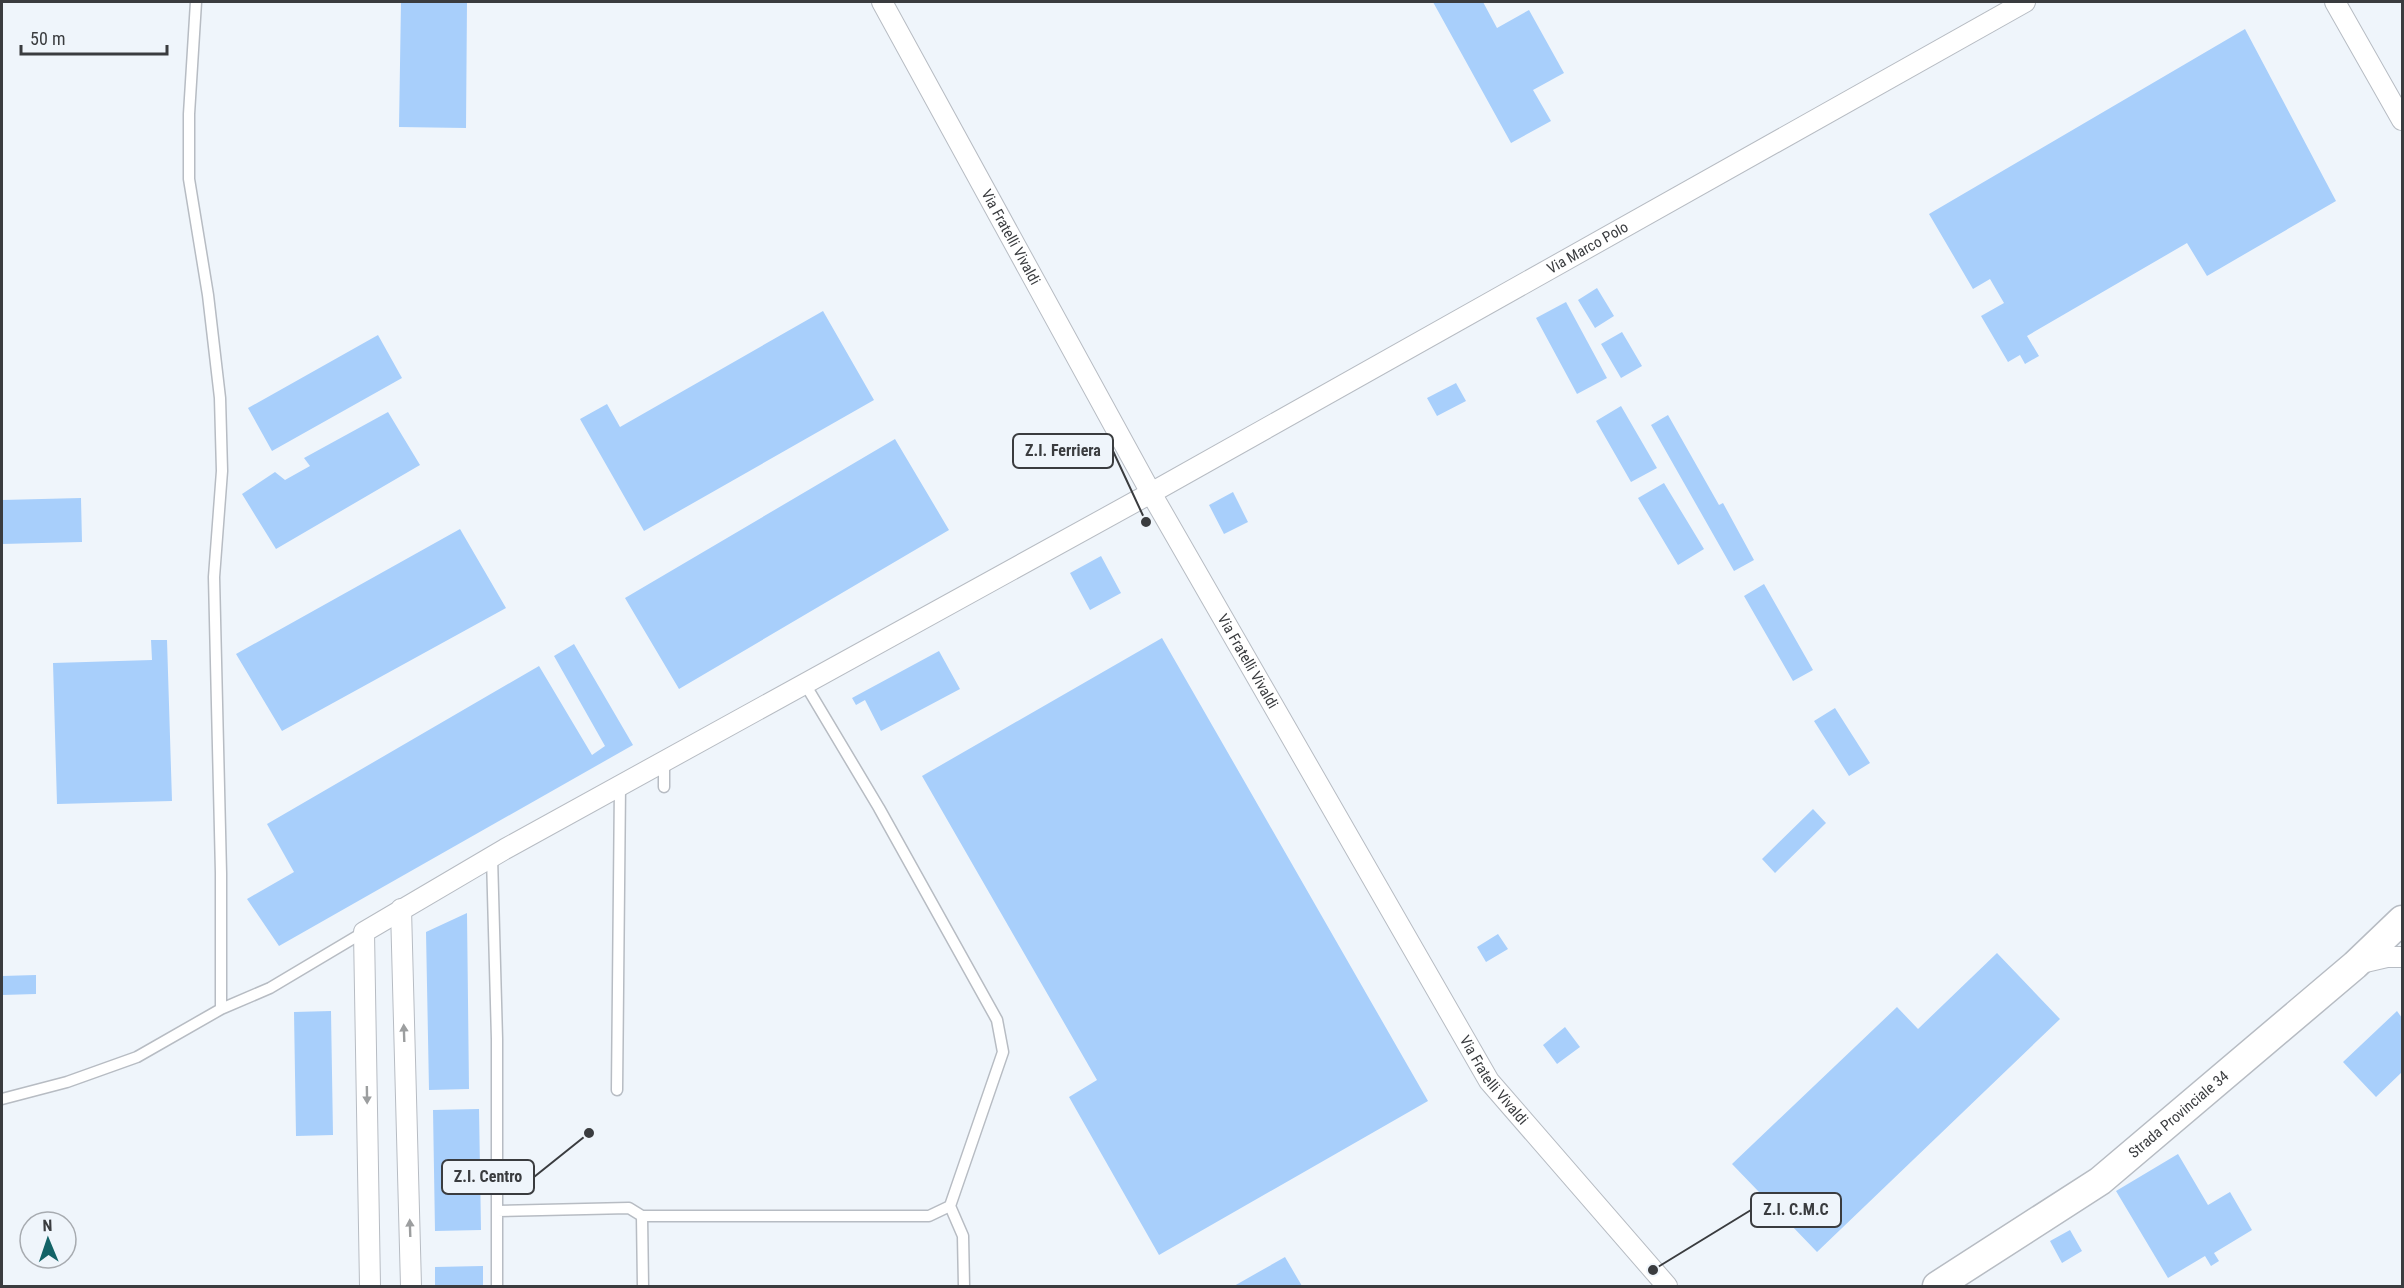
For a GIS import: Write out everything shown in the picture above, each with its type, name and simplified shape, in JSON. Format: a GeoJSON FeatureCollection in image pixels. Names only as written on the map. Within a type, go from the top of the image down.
{"type":"FeatureCollection","features":[{"type":"Feature","properties":{"kind":"main road","name":"Strada Provinciale 34"},"geometry":{"type":"LineString","coordinates":[[1937,1287],[2100,1181],[2355,965],[2403,920]]}},
{"type":"Feature","properties":{"kind":"street","name":"Via Fratelli Vivaldi"},"geometry":{"type":"LineString","coordinates":[[882,2],[1151,493],[1489,1081],[1667,1287]]}},
{"type":"Feature","properties":{"kind":"street","name":"Via Marco Polo"},"geometry":{"type":"LineString","coordinates":[[364,932],[620,785],[1151,493],[2025,2]]}},
{"type":"Feature","properties":{"kind":"street"},"geometry":{"type":"LineString","coordinates":[[2335,2],[2403,120]]}},
{"type":"Feature","properties":{"kind":"street"},"geometry":{"type":"LineString","coordinates":[[401,909],[411,1287]]}},
{"type":"Feature","properties":{"kind":"street"},"geometry":{"type":"LineString","coordinates":[[364,932],[370,1287]]}},
{"type":"Feature","properties":{"kind":"street"},"geometry":{"type":"LineString","coordinates":[[2355,965],[2386,957],[2403,957]]}},
{"type":"Feature","properties":{"kind":"lane"},"geometry":{"type":"LineString","coordinates":[[196,2],[189,114],[189,179],[208,295],[220,398],[222,471],[214,577],[221,873],[221,1009]]}},
{"type":"Feature","properties":{"kind":"lane"},"geometry":{"type":"LineString","coordinates":[[805,684],[879,808],[997,1020],[1003,1052],[950,1206],[963,1236],[964,1287]]}},
{"type":"Feature","properties":{"kind":"lane"},"geometry":{"type":"LineString","coordinates":[[664,761],[664,787]]}},
{"type":"Feature","properties":{"kind":"lane"},"geometry":{"type":"LineString","coordinates":[[617,1090],[620,785]]}},
{"type":"Feature","properties":{"kind":"lane"},"geometry":{"type":"LineString","coordinates":[[492,857],[497,1039],[497,1287]]}},
{"type":"Feature","properties":{"kind":"lane"},"geometry":{"type":"LineString","coordinates":[[2,1099],[67,1082],[137,1057],[221,1009],[270,988],[364,932]]}},
{"type":"Feature","properties":{"kind":"lane"},"geometry":{"type":"LineString","coordinates":[[497,1211],[629,1208],[642,1216],[929,1216],[950,1206]]}},
{"type":"Feature","properties":{"kind":"lane"},"geometry":{"type":"LineString","coordinates":[[642,1216],[643,1287]]}},
{"type":"Feature","properties":{"kind":"building"},"geometry":{"type":"Polygon","coordinates":[[[401,2],[467,2],[466,128],[399,127],[401,2]]]}},
{"type":"Feature","properties":{"kind":"building"},"geometry":{"type":"Polygon","coordinates":[[[1433,2],[1483,2],[1497,28],[1529,10],[1564,73],[1533,90],[1551,121],[1511,143],[1433,2]]]}},
{"type":"Feature","properties":{"kind":"building"},"geometry":{"type":"Polygon","coordinates":[[[2245,29],[2336,201],[2207,276],[2187,243],[2027,336],[2039,356],[2025,364],[2020,355],[2008,362],[1981,316],[2004,303],[1990,279],[1973,289],[1929,214],[2245,29]]]}},
{"type":"Feature","properties":{"kind":"building"},"geometry":{"type":"Polygon","coordinates":[[[1597,288],[1614,316],[1595,328],[1578,300],[1597,288]]]}},
{"type":"Feature","properties":{"kind":"building"},"geometry":{"type":"Polygon","coordinates":[[[1566,302],[1607,378],[1577,394],[1536,318],[1566,302]]]}},
{"type":"Feature","properties":{"kind":"building"},"geometry":{"type":"Polygon","coordinates":[[[823,311],[874,400],[644,531],[580,419],[607,404],[620,427],[823,311]]]}},
{"type":"Feature","properties":{"kind":"building"},"geometry":{"type":"Polygon","coordinates":[[[1622,332],[1642,366],[1621,378],[1601,344],[1622,332]]]}},
{"type":"Feature","properties":{"kind":"building"},"geometry":{"type":"Polygon","coordinates":[[[378,335],[402,378],[272,451],[248,408],[378,335]]]}},
{"type":"Feature","properties":{"kind":"building"},"geometry":{"type":"Polygon","coordinates":[[[1456,383],[1466,401],[1437,416],[1427,398],[1456,383]]]}},
{"type":"Feature","properties":{"kind":"building"},"geometry":{"type":"Polygon","coordinates":[[[1621,406],[1657,468],[1631,482],[1596,421],[1621,406]]]}},
{"type":"Feature","properties":{"kind":"building"},"geometry":{"type":"Polygon","coordinates":[[[388,412],[420,465],[276,549],[242,494],[275,472],[285,480],[310,466],[304,458],[388,412]]]}},
{"type":"Feature","properties":{"kind":"building"},"geometry":{"type":"Polygon","coordinates":[[[1668,415],[1719,505],[1723,503],[1754,560],[1734,571],[1651,425],[1668,415]]]}},
{"type":"Feature","properties":{"kind":"building"},"geometry":{"type":"Polygon","coordinates":[[[895,439],[949,530],[679,689],[625,598],[895,439]]]}},
{"type":"Feature","properties":{"kind":"building"},"geometry":{"type":"Polygon","coordinates":[[[1664,483],[1704,549],[1678,565],[1638,498],[1664,483]]]}},
{"type":"Feature","properties":{"kind":"building"},"geometry":{"type":"Polygon","coordinates":[[[1233,492],[1248,522],[1224,534],[1209,505],[1233,492]]]}},
{"type":"Feature","properties":{"kind":"building"},"geometry":{"type":"Polygon","coordinates":[[[81,498],[82,542],[2,544],[2,500],[81,498]]]}},
{"type":"Feature","properties":{"kind":"building"},"geometry":{"type":"Polygon","coordinates":[[[460,529],[506,608],[282,731],[236,654],[460,529]]]}},
{"type":"Feature","properties":{"kind":"building"},"geometry":{"type":"Polygon","coordinates":[[[1101,556],[1121,593],[1090,610],[1070,573],[1101,556]]]}},
{"type":"Feature","properties":{"kind":"building"},"geometry":{"type":"Polygon","coordinates":[[[1764,584],[1813,670],[1793,681],[1744,596],[1764,584]]]}},
{"type":"Feature","properties":{"kind":"building"},"geometry":{"type":"Polygon","coordinates":[[[1162,638],[1428,1101],[1159,1255],[1069,1097],[1097,1080],[922,776],[1162,638]]]}},
{"type":"Feature","properties":{"kind":"building"},"geometry":{"type":"Polygon","coordinates":[[[151,640],[167,640],[172,801],[57,804],[53,663],[152,660],[151,640]]]}},
{"type":"Feature","properties":{"kind":"building"},"geometry":{"type":"Polygon","coordinates":[[[574,644],[633,745],[279,946],[247,899],[294,872],[267,824],[539,666],[592,755],[605,746],[554,656],[574,644]]]}},
{"type":"Feature","properties":{"kind":"building"},"geometry":{"type":"Polygon","coordinates":[[[939,651],[960,689],[881,731],[865,700],[856,705],[852,698],[939,651]]]}},
{"type":"Feature","properties":{"kind":"building"},"geometry":{"type":"Polygon","coordinates":[[[1835,708],[1870,763],[1849,776],[1814,721],[1835,708]]]}},
{"type":"Feature","properties":{"kind":"building"},"geometry":{"type":"Polygon","coordinates":[[[1813,809],[1826,823],[1775,873],[1762,859],[1813,809]]]}},
{"type":"Feature","properties":{"kind":"building"},"geometry":{"type":"Polygon","coordinates":[[[467,913],[469,1089],[429,1090],[426,932],[467,913]]]}},
{"type":"Feature","properties":{"kind":"building"},"geometry":{"type":"Polygon","coordinates":[[[1498,934],[1508,949],[1486,962],[1477,947],[1498,934]]]}},
{"type":"Feature","properties":{"kind":"building"},"geometry":{"type":"Polygon","coordinates":[[[1997,953],[2060,1019],[1817,1252],[1732,1164],[1897,1007],[1918,1029],[1997,953]]]}},
{"type":"Feature","properties":{"kind":"building"},"geometry":{"type":"Polygon","coordinates":[[[36,975],[36,994],[2,995],[2,976],[36,975]]]}},
{"type":"Feature","properties":{"kind":"building"},"geometry":{"type":"Polygon","coordinates":[[[331,1011],[333,1135],[296,1136],[294,1012],[331,1011]]]}},
{"type":"Feature","properties":{"kind":"building"},"geometry":{"type":"Polygon","coordinates":[[[2397,1011],[2402,1018],[2402,1072],[2376,1097],[2343,1062],[2397,1011]]]}},
{"type":"Feature","properties":{"kind":"building"},"geometry":{"type":"Polygon","coordinates":[[[1565,1027],[1580,1047],[1557,1064],[1543,1045],[1565,1027]]]}},
{"type":"Feature","properties":{"kind":"building"},"geometry":{"type":"Polygon","coordinates":[[[479,1109],[481,1230],[435,1231],[433,1110],[479,1109]]]}},
{"type":"Feature","properties":{"kind":"building"},"geometry":{"type":"Polygon","coordinates":[[[2178,1154],[2208,1205],[2230,1192],[2252,1230],[2214,1253],[2219,1261],[2211,1266],[2205,1256],[2168,1278],[2116,1191],[2178,1154]]]}},
{"type":"Feature","properties":{"kind":"building"},"geometry":{"type":"Polygon","coordinates":[[[2070,1230],[2082,1251],[2062,1263],[2050,1241],[2070,1230]]]}},
{"type":"Feature","properties":{"kind":"building"},"geometry":{"type":"Polygon","coordinates":[[[1285,1257],[1302,1286],[1234,1286],[1285,1257]]]}},
{"type":"Feature","properties":{"kind":"building"},"geometry":{"type":"Polygon","coordinates":[[[483,1266],[483,1286],[435,1286],[435,1267],[483,1266]]]}},
{"type":"Feature","properties":{"kind":"place","name":"Z.I. Ferriera"},"geometry":{"type":"Point","coordinates":[1146,522]}},
{"type":"Feature","properties":{"kind":"place","name":"Z.I. Centro"},"geometry":{"type":"Point","coordinates":[589,1133]}},
{"type":"Feature","properties":{"kind":"place","name":"Z.I. C.M.C"},"geometry":{"type":"Point","coordinates":[1653,1270]}}]}
